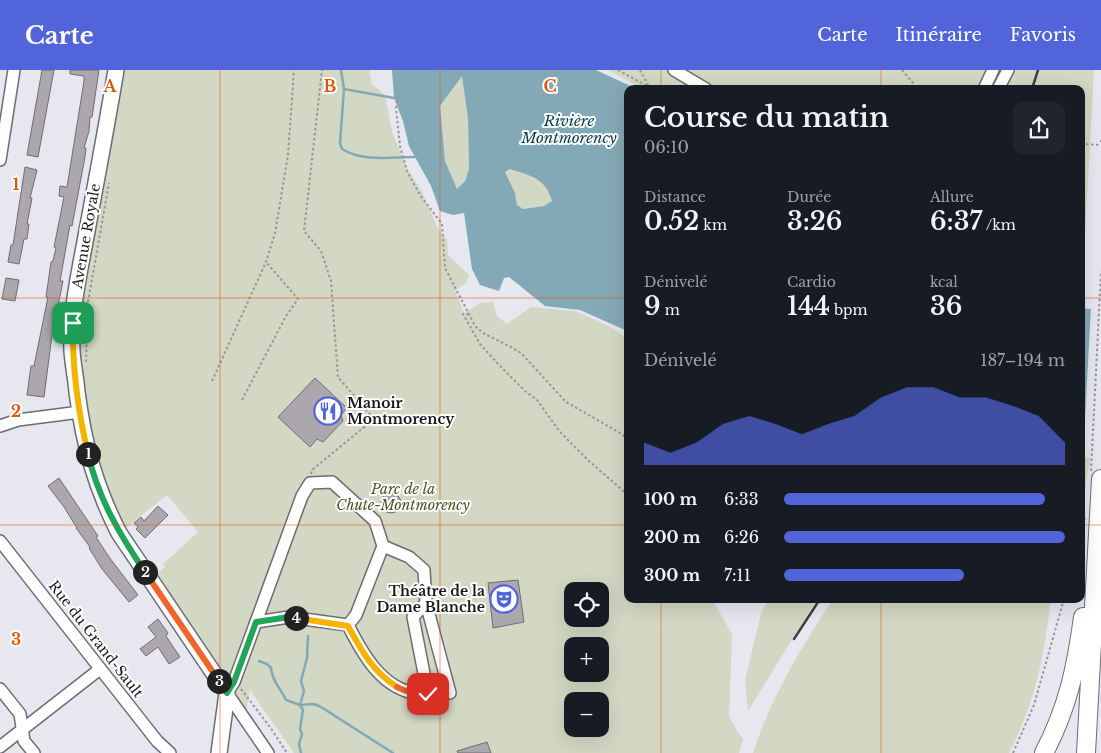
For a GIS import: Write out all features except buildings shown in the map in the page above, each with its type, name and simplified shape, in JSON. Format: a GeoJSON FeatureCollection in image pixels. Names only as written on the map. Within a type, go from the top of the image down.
{"type":"FeatureCollection","features":[{"type":"Feature","properties":{"kind":"highway"},"geometry":{"type":"LineString","coordinates":[[1086,753],[1101,478]]}},
{"type":"Feature","properties":{"kind":"highway"},"geometry":{"type":"LineString","coordinates":[[1085,597],[1098,510]]}},
{"type":"Feature","properties":{"kind":"highway"},"geometry":{"type":"LineString","coordinates":[[1044,753],[1064,710],[1073,678],[1084,603]]}},
{"type":"Feature","properties":{"kind":"main road","name":"Avenue Royale"},"geometry":{"type":"LineString","coordinates":[[116,70],[78,279],[73,323],[72,352],[80,412],[89,458],[97,484],[119,533],[231,688]]}},
{"type":"Feature","properties":{"kind":"main road"},"geometry":{"type":"LineString","coordinates":[[219,753],[231,688]]}},
{"type":"Feature","properties":{"kind":"street"},"geometry":{"type":"LineString","coordinates":[[0,160],[14,70]]}},
{"type":"Feature","properties":{"kind":"street"},"geometry":{"type":"LineString","coordinates":[[674,70],[699,85]]}},
{"type":"Feature","properties":{"kind":"street"},"geometry":{"type":"LineString","coordinates":[[986,85],[993,70]]}},
{"type":"Feature","properties":{"kind":"street"},"geometry":{"type":"LineString","coordinates":[[1000,85],[1008,70]]}},
{"type":"Feature","properties":{"kind":"street"},"geometry":{"type":"LineString","coordinates":[[0,426],[18,420],[80,412]]}},
{"type":"Feature","properties":{"kind":"street"},"geometry":{"type":"LineString","coordinates":[[268,753],[231,688],[267,597],[302,496],[310,482],[332,482],[375,521],[383,546],[356,615],[348,626]]}},
{"type":"Feature","properties":{"kind":"street","name":"Rue du Grand-Sault"},"geometry":{"type":"LineString","coordinates":[[0,541],[157,741],[170,753]]}},
{"type":"Feature","properties":{"kind":"street"},"geometry":{"type":"LineString","coordinates":[[348,626],[377,672],[388,682],[402,690],[419,694],[450,692],[426,603],[424,570],[409,557],[383,546]]}},
{"type":"Feature","properties":{"kind":"street"},"geometry":{"type":"LineString","coordinates":[[426,603],[413,618],[428,694]]}},
{"type":"Feature","properties":{"kind":"street"},"geometry":{"type":"LineString","coordinates":[[256,622],[289,617],[348,626]]}},
{"type":"Feature","properties":{"kind":"street"},"geometry":{"type":"LineString","coordinates":[[0,747],[100,669]]}},
{"type":"Feature","properties":{"kind":"street"},"geometry":{"type":"LineString","coordinates":[[0,689],[20,714],[24,741],[34,753]]}},
{"type":"Feature","properties":{"kind":"path"},"geometry":{"type":"LineString","coordinates":[[212,380],[266,262],[275,234],[288,155],[294,70]]}},
{"type":"Feature","properties":{"kind":"path"},"geometry":{"type":"LineString","coordinates":[[310,482],[312,470],[374,419],[338,378],[331,281],[321,251],[304,231],[322,70]]}},
{"type":"Feature","properties":{"kind":"path"},"geometry":{"type":"LineString","coordinates":[[618,70],[647,85]]}},
{"type":"Feature","properties":{"kind":"path"},"geometry":{"type":"LineString","coordinates":[[640,70],[648,85]]}},
{"type":"Feature","properties":{"kind":"path"},"geometry":{"type":"LineString","coordinates":[[902,70],[915,85]]}},
{"type":"Feature","properties":{"kind":"path"},"geometry":{"type":"LineString","coordinates":[[404,88],[396,108],[400,146],[407,171],[420,195],[442,224],[445,268],[475,326],[521,353],[566,402],[624,436]]}},
{"type":"Feature","properties":{"kind":"path"},"geometry":{"type":"LineString","coordinates":[[1085,144],[1101,145]]}},
{"type":"Feature","properties":{"kind":"path"},"geometry":{"type":"LineString","coordinates":[[86,368],[88,302],[110,178]]}},
{"type":"Feature","properties":{"kind":"path"},"geometry":{"type":"LineString","coordinates":[[242,400],[286,316],[298,299],[266,262]]}},
{"type":"Feature","properties":{"kind":"path"},"geometry":{"type":"LineString","coordinates":[[1092,461],[1101,271]]}},
{"type":"Feature","properties":{"kind":"path"},"geometry":{"type":"LineString","coordinates":[[468,314],[463,314],[480,344],[512,379],[537,400],[560,432],[590,462],[624,492]]}},
{"type":"Feature","properties":{"kind":"path"},"geometry":{"type":"LineString","coordinates":[[1013,753],[1034,705],[1063,603]]}},
{"type":"Feature","properties":{"kind":"path"},"geometry":{"type":"LineString","coordinates":[[231,688],[270,727],[287,753]]}},
{"type":"Feature","properties":{"kind":"green space","name":"Parc de la Chute-Montmorency"},"geometry":{"type":"Polygon","coordinates":[[[116,70],[369,70],[372,84],[385,95],[392,132],[408,170],[421,190],[438,229],[447,239],[448,255],[469,275],[466,283],[455,291],[464,313],[480,303],[493,302],[497,316],[507,324],[531,307],[575,311],[607,325],[624,336],[624,603],[714,603],[732,634],[729,717],[743,740],[739,753],[294,753],[250,690],[245,718],[150,580],[165,567],[163,564],[198,532],[167,495],[119,533],[107,509],[72,352],[116,70]]]}},
{"type":"Feature","properties":{"kind":"green space"},"geometry":{"type":"Polygon","coordinates":[[[608,70],[1094,70],[1085,234],[1085,85],[636,85],[608,70]]]}},
{"type":"Feature","properties":{"kind":"green space"},"geometry":{"type":"Polygon","coordinates":[[[462,75],[468,119],[469,169],[465,181],[457,189],[445,161],[440,106],[462,75]]]}},
{"type":"Feature","properties":{"kind":"green space"},"geometry":{"type":"Polygon","coordinates":[[[511,169],[536,179],[545,187],[552,201],[544,206],[523,209],[517,205],[515,193],[505,172],[511,169]]]}},
{"type":"Feature","properties":{"kind":"green space"},"geometry":{"type":"Polygon","coordinates":[[[1085,457],[1090,458],[1085,490],[1085,457]]]}},
{"type":"Feature","properties":{"kind":"green space"},"geometry":{"type":"Polygon","coordinates":[[[766,603],[815,603],[748,711],[745,680],[761,614],[766,603]]]}},
{"type":"Feature","properties":{"kind":"green space"},"geometry":{"type":"Polygon","coordinates":[[[831,603],[1050,603],[1038,678],[1026,715],[1009,753],[753,753],[760,732],[778,693],[831,603]]]}},
{"type":"Feature","properties":{"kind":"water","name":"Rivière Montmorency"},"geometry":{"type":"Polygon","coordinates":[[[392,70],[596,70],[628,85],[624,85],[624,330],[580,310],[545,306],[509,277],[504,278],[499,291],[480,285],[472,269],[464,213],[453,215],[440,211],[431,186],[409,146],[403,121],[394,98],[392,70]],[[462,76],[440,106],[445,161],[457,189],[465,181],[469,169],[468,119],[462,76]],[[510,169],[505,172],[515,193],[517,205],[523,209],[544,206],[552,201],[545,187],[531,176],[510,169]]]}},
{"type":"Feature","properties":{"kind":"water"},"geometry":{"type":"Polygon","coordinates":[[[1085,308],[1101,310],[1101,454],[1085,453],[1085,308]]]}},
{"type":"Feature","properties":{"kind":"pier"},"geometry":{"type":"Polygon","coordinates":[[[1091,307],[1101,307],[1101,456],[1085,456],[1091,307]]]}},
{"type":"Feature","properties":{"kind":"waterway"},"geometry":{"type":"LineString","coordinates":[[341,70],[344,89],[394,98]]}},
{"type":"Feature","properties":{"kind":"waterway"},"geometry":{"type":"LineString","coordinates":[[344,89],[340,143],[342,149],[359,156],[368,157],[415,157]]}},
{"type":"Feature","properties":{"kind":"waterway"},"geometry":{"type":"LineString","coordinates":[[301,753],[299,744],[302,734],[300,729],[303,710],[300,705],[304,691],[301,681],[307,658],[308,636]]}},
{"type":"Feature","properties":{"kind":"waterway"},"geometry":{"type":"LineString","coordinates":[[259,661],[271,668],[275,681],[286,700],[300,705],[314,704],[321,707],[393,753]]}},
{"type":"Feature","properties":{"kind":"railway"},"geometry":{"type":"LineString","coordinates":[[1033,85],[1038,70]]}},
{"type":"Feature","properties":{"kind":"railway"},"geometry":{"type":"LineString","coordinates":[[794,639],[817,603]]}},
{"type":"Feature","properties":{"kind":"place","name":"Manoir Montmorency"},"geometry":{"type":"Point","coordinates":[328,411]}},
{"type":"Feature","properties":{"kind":"place","name":"Théâtre de la Dame Blanche"},"geometry":{"type":"Point","coordinates":[504,599]}},
{"type":"Feature","properties":{"kind":"route"},"geometry":{"type":"LineString","coordinates":[[73,323],[72,352],[81,424],[89,458],[107,509],[119,533],[227,693],[234,682],[256,622],[289,617],[348,626],[362,651],[377,672],[388,682],[402,690],[428,694]]}}]}
